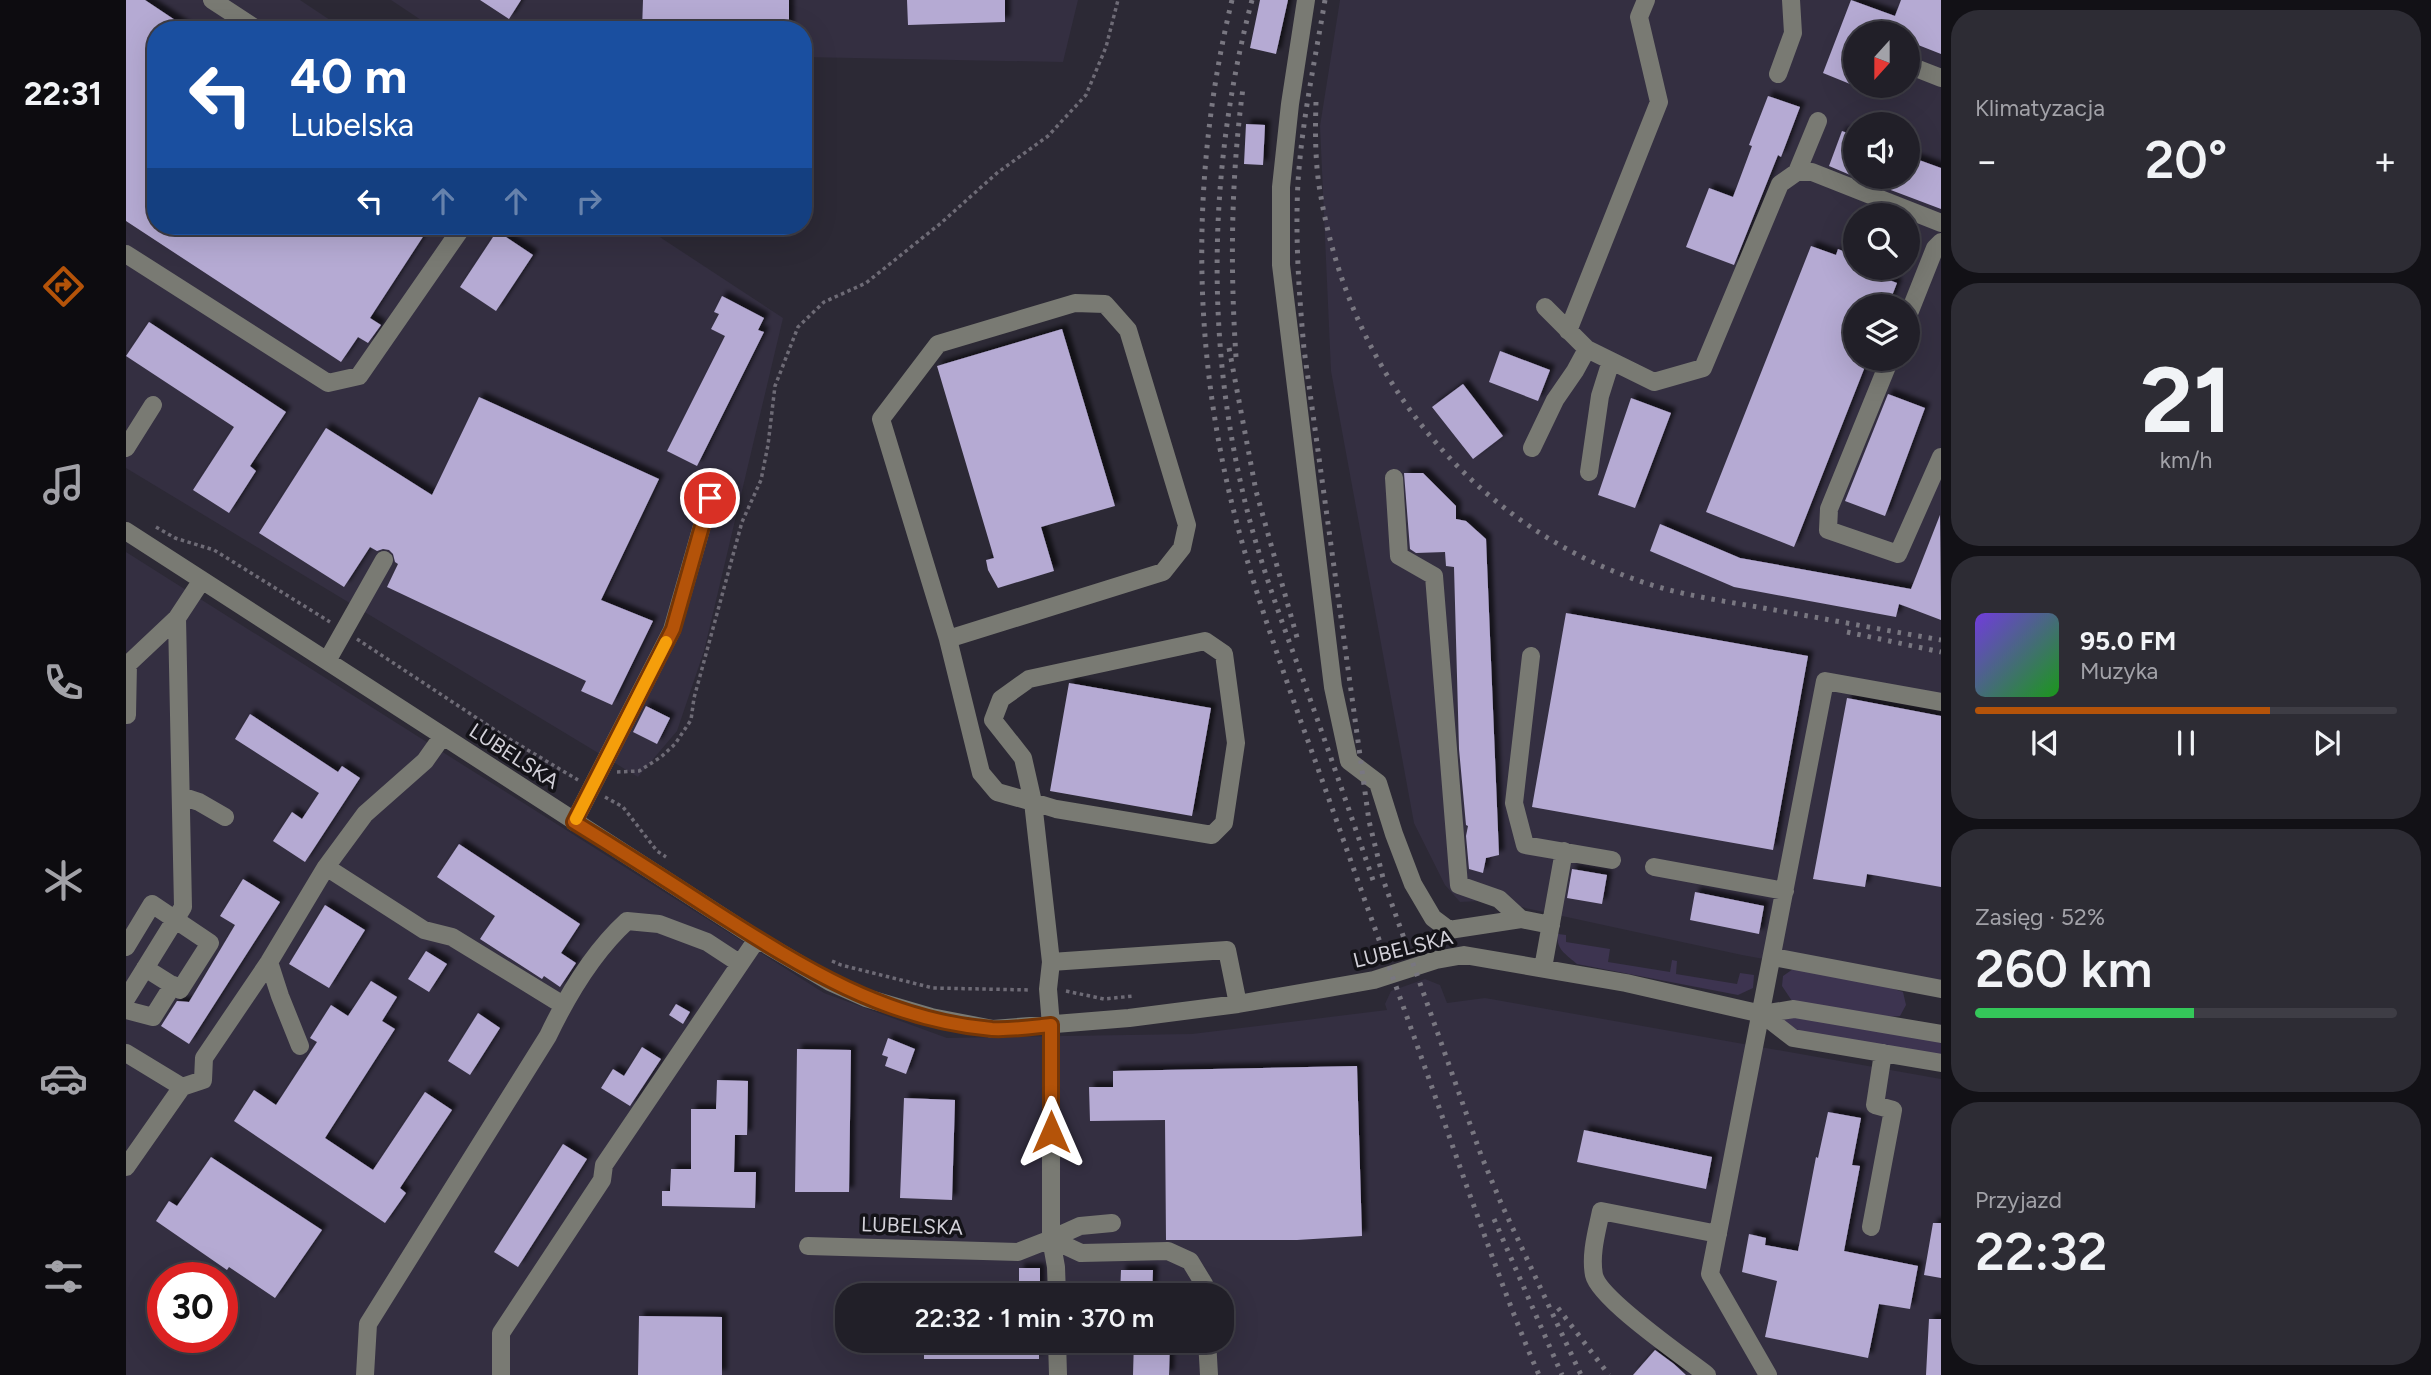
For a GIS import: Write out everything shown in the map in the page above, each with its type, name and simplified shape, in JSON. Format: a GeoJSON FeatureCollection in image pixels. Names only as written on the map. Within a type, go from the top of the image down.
{"type":"FeatureCollection","features":[{"type":"Feature","properties":{"kind":"street"},"geometry":{"type":"LineString","coordinates":[[212,0],[244,21]]}},
{"type":"Feature","properties":{"kind":"street"},"geometry":{"type":"LineString","coordinates":[[1306,0],[1281,187],[1281,265],[1333,687],[1349,761],[1378,783],[1413,884],[1433,918],[1449,930],[1521,919],[1551,925]]}},
{"type":"Feature","properties":{"kind":"street"},"geometry":{"type":"LineString","coordinates":[[1568,331],[1659,102],[1639,17],[1646,0]]}},
{"type":"Feature","properties":{"kind":"street"},"geometry":{"type":"LineString","coordinates":[[1779,74],[1793,33],[1791,0]]}},
{"type":"Feature","properties":{"kind":"street"},"geometry":{"type":"LineString","coordinates":[[1920,70],[1941,78]]}},
{"type":"Feature","properties":{"kind":"street"},"geometry":{"type":"LineString","coordinates":[[1545,307],[1587,349],[1654,382],[1703,368],[1780,184],[1797,172],[1818,121]]}},
{"type":"Feature","properties":{"kind":"street"},"geometry":{"type":"LineString","coordinates":[[1797,172],[1812,172],[1941,223]]}},
{"type":"Feature","properties":{"kind":"street"},"geometry":{"type":"LineString","coordinates":[[126,254],[328,383],[359,376],[457,235]]}},
{"type":"Feature","properties":{"kind":"street"},"geometry":{"type":"LineString","coordinates":[[1917,294],[1935,248],[1941,242]]}},
{"type":"Feature","properties":{"kind":"street"},"geometry":{"type":"LineString","coordinates":[[948,639],[1163,572],[1182,548],[1186,526],[1128,330],[1105,304],[1075,303],[938,344],[881,419],[948,639],[981,773],[997,792],[1033,802],[1056,809],[1212,835],[1224,823],[1236,743],[1224,654],[1205,641],[1029,679],[1000,699],[993,720],[1023,758],[1033,802],[1051,961],[1048,989],[1051,1025],[1051,1239],[1057,1283]]}},
{"type":"Feature","properties":{"kind":"street"},"geometry":{"type":"LineString","coordinates":[[1532,448],[1555,400],[1587,349]]}},
{"type":"Feature","properties":{"kind":"street"},"geometry":{"type":"LineString","coordinates":[[1589,472],[1600,396],[1611,361]]}},
{"type":"Feature","properties":{"kind":"street"},"geometry":{"type":"LineString","coordinates":[[1885,371],[1829,509],[1828,530],[1898,554],[1941,457]]}},
{"type":"Feature","properties":{"kind":"street"},"geometry":{"type":"LineString","coordinates":[[126,448],[153,405]]}},
{"type":"Feature","properties":{"kind":"street"},"geometry":{"type":"LineString","coordinates":[[1394,478],[1399,556],[1434,576],[1459,885],[1499,899],[1521,919]]}},
{"type":"Feature","properties":{"kind":"street"},"geometry":{"type":"LineString","coordinates":[[574,822],[673,629],[710,498]]}},
{"type":"Feature","properties":{"kind":"street","name":"LUBELSKA"},"geometry":{"type":"LineString","coordinates":[[126,531],[757,939],[830,982],[897,1008],[993,1029],[1051,1025],[1238,1004],[1361,983],[1436,960],[1464,955],[1626,984],[1762,1014],[1794,1009],[1940,1030]]}},
{"type":"Feature","properties":{"kind":"street"},"geometry":{"type":"LineString","coordinates":[[327,661],[384,561]]}},
{"type":"Feature","properties":{"kind":"street"},"geometry":{"type":"LineString","coordinates":[[127,715],[127,665],[177,618],[202,580]]}},
{"type":"Feature","properties":{"kind":"street"},"geometry":{"type":"LineString","coordinates":[[126,999],[183,907],[177,618]]}},
{"type":"Feature","properties":{"kind":"street"},"geometry":{"type":"LineString","coordinates":[[1531,656],[1514,803],[1525,845],[1612,860]]}},
{"type":"Feature","properties":{"kind":"street"},"geometry":{"type":"LineString","coordinates":[[1768,1375],[1710,1274],[1825,681],[1941,702]]}},
{"type":"Feature","properties":{"kind":"street"},"geometry":{"type":"LineString","coordinates":[[126,1167],[182,1087],[203,1080],[204,1058],[269,962],[326,867],[365,814],[425,761],[442,737]]}},
{"type":"Feature","properties":{"kind":"street"},"geometry":{"type":"LineString","coordinates":[[181,796],[199,802],[225,817]]}},
{"type":"Feature","properties":{"kind":"street"},"geometry":{"type":"LineString","coordinates":[[1543,968],[1564,852]]}},
{"type":"Feature","properties":{"kind":"street"},"geometry":{"type":"LineString","coordinates":[[326,867],[424,930],[452,937],[563,1005]]}},
{"type":"Feature","properties":{"kind":"street"},"geometry":{"type":"LineString","coordinates":[[1654,867],[1786,891]]}},
{"type":"Feature","properties":{"kind":"street"},"geometry":{"type":"LineString","coordinates":[[126,947],[152,904],[210,943],[180,990],[145,968]]}},
{"type":"Feature","properties":{"kind":"street"},"geometry":{"type":"LineString","coordinates":[[365,1375],[368,1324],[548,1036],[563,1005],[609,937],[627,921],[659,924],[707,942],[740,963]]}},
{"type":"Feature","properties":{"kind":"street"},"geometry":{"type":"LineString","coordinates":[[501,1375],[501,1333],[602,1180],[604,1165],[757,939]]}},
{"type":"Feature","properties":{"kind":"street"},"geometry":{"type":"LineString","coordinates":[[1051,961],[1227,950],[1238,1004]]}},
{"type":"Feature","properties":{"kind":"street"},"geometry":{"type":"LineString","coordinates":[[1773,957],[1941,989]]}},
{"type":"Feature","properties":{"kind":"street"},"geometry":{"type":"LineString","coordinates":[[269,962],[300,1046]]}},
{"type":"Feature","properties":{"kind":"street"},"geometry":{"type":"LineString","coordinates":[[126,1010],[153,1017],[173,985]]}},
{"type":"Feature","properties":{"kind":"street","name":"LUBELSKA"},"geometry":{"type":"LineString","coordinates":[[1762,1014],[1793,1038],[1941,1063]]}},
{"type":"Feature","properties":{"kind":"street"},"geometry":{"type":"LineString","coordinates":[[126,1053],[182,1087]]}},
{"type":"Feature","properties":{"kind":"street"},"geometry":{"type":"LineString","coordinates":[[1871,1227],[1893,1110],[1875,1105],[1883,1053]]}},
{"type":"Feature","properties":{"kind":"street"},"geometry":{"type":"LineString","coordinates":[[1707,1375],[1608,1297],[1594,1278],[1593,1254],[1601,1211],[1718,1234]]}},
{"type":"Feature","properties":{"kind":"street","name":"LUBELSKA"},"geometry":{"type":"LineString","coordinates":[[808,1246],[1018,1252],[1080,1226],[1112,1223]]}},
{"type":"Feature","properties":{"kind":"street"},"geometry":{"type":"LineString","coordinates":[[1051,1239],[1081,1253],[1168,1251],[1190,1262],[1203,1283]]}},
{"type":"Feature","properties":{"kind":"street"},"geometry":{"type":"LineString","coordinates":[[1057,1353],[1058,1375]]}},
{"type":"Feature","properties":{"kind":"street"},"geometry":{"type":"LineString","coordinates":[[1208,1353],[1209,1375]]}},
{"type":"Feature","properties":{"kind":"path"},"geometry":{"type":"LineString","coordinates":[[595,781],[639,771],[675,744],[691,720],[694,698],[742,522],[761,480],[775,386],[798,327],[824,302],[866,283],[941,223],[997,173],[1048,136],[1086,95],[1106,47],[1118,0]]}},
{"type":"Feature","properties":{"kind":"path"},"geometry":{"type":"LineString","coordinates":[[146,521],[175,538],[214,550],[501,734],[595,781],[622,807],[657,851],[667,858]]}},
{"type":"Feature","properties":{"kind":"path"},"geometry":{"type":"LineString","coordinates":[[829,959],[841,965],[933,988],[1048,989],[1104,999],[1133,996]]}},
{"type":"Feature","properties":{"kind":"shaded area"},"geometry":{"type":"Polygon","coordinates":[[[126,0],[300,0],[332,21],[147,21],[147,235],[657,235],[783,318],[704,651],[677,731],[638,777],[126,468],[126,0]]]}},
{"type":"Feature","properties":{"kind":"shaded area"},"geometry":{"type":"Polygon","coordinates":[[[391,0],[1078,0],[1063,62],[812,57],[812,21],[422,21],[391,0]]]}},
{"type":"Feature","properties":{"kind":"shaded area"},"geometry":{"type":"Polygon","coordinates":[[[1340,0],[1941,0],[1941,992],[1742,955],[1507,904],[1460,902],[1445,885],[1414,823],[1331,371],[1320,126],[1340,0]]]}},
{"type":"Feature","properties":{"kind":"shaded area"},"geometry":{"type":"Polygon","coordinates":[[[126,552],[824,993],[947,1038],[1192,1034],[1387,1010],[1385,1004],[1391,991],[1425,979],[1440,985],[1447,1003],[1485,998],[1941,1079],[1941,1375],[126,1375],[126,552]]]}},
{"type":"Feature","properties":{"kind":"shaded area"},"geometry":{"type":"Polygon","coordinates":[[[1558,934],[1566,935],[1566,942],[1610,949],[1608,962],[1670,972],[1672,960],[1677,961],[1676,974],[1737,984],[1740,973],[1754,975],[1753,988],[1738,995],[1577,964],[1560,948],[1558,934]]]}},
{"type":"Feature","properties":{"kind":"shaded area"},"geometry":{"type":"Polygon","coordinates":[[[1793,969],[1888,987],[1903,992],[1906,1005],[1900,1016],[1878,1018],[1792,1001],[1782,986],[1783,976],[1793,969]]]}},
{"type":"Feature","properties":{"kind":"shaded area"},"geometry":{"type":"Polygon","coordinates":[[[1795,1017],[1941,1042],[1941,1057],[1797,1031],[1782,1020],[1795,1017]]]}},
{"type":"Feature","properties":{"kind":"building"},"geometry":{"type":"Polygon","coordinates":[[[126,0],[145,0],[176,21],[147,21],[147,235],[126,221],[126,0]]]}},
{"type":"Feature","properties":{"kind":"building"},"geometry":{"type":"Polygon","coordinates":[[[480,0],[521,0],[509,19],[480,0]]]}},
{"type":"Feature","properties":{"kind":"building"},"geometry":{"type":"Polygon","coordinates":[[[643,0],[789,0],[789,21],[642,21],[643,0]]]}},
{"type":"Feature","properties":{"kind":"building"},"geometry":{"type":"Polygon","coordinates":[[[907,0],[1005,0],[1005,22],[908,25],[907,0]]]}},
{"type":"Feature","properties":{"kind":"building"},"geometry":{"type":"Polygon","coordinates":[[[1260,0],[1288,0],[1276,54],[1250,48],[1260,0]]]}},
{"type":"Feature","properties":{"kind":"building"},"geometry":{"type":"Polygon","coordinates":[[[1851,0],[1895,16],[1901,0],[1941,0],[1941,54],[1920,46],[1920,21],[1843,21],[1843,81],[1823,73],[1851,0]]]}},
{"type":"Feature","properties":{"kind":"building"},"geometry":{"type":"Polygon","coordinates":[[[1768,96],[1800,107],[1734,265],[1686,247],[1709,188],[1733,197],[1768,96]]]}},
{"type":"Feature","properties":{"kind":"building"},"geometry":{"type":"Polygon","coordinates":[[[1246,124],[1265,125],[1263,165],[1244,164],[1246,124]]]}},
{"type":"Feature","properties":{"kind":"building"},"geometry":{"type":"Polygon","coordinates":[[[1842,131],[1843,131],[1843,172],[1829,166],[1842,131]]]}},
{"type":"Feature","properties":{"kind":"building"},"geometry":{"type":"Polygon","coordinates":[[[1920,160],[1941,168],[1941,209],[1888,189],[1920,189],[1920,160]]]}},
{"type":"Feature","properties":{"kind":"building"},"geometry":{"type":"Polygon","coordinates":[[[147,235],[424,235],[370,318],[381,325],[368,343],[358,337],[341,362],[147,235]]]}},
{"type":"Feature","properties":{"kind":"building"},"geometry":{"type":"Polygon","coordinates":[[[494,235],[503,235],[533,255],[496,311],[460,287],[494,235]]]}},
{"type":"Feature","properties":{"kind":"building"},"geometry":{"type":"Polygon","coordinates":[[[1811,246],[1836,255],[1838,249],[1843,251],[1843,280],[1889,280],[1897,283],[1893,294],[1843,294],[1843,371],[1863,371],[1794,547],[1706,512],[1811,246]]]}},
{"type":"Feature","properties":{"kind":"building"},"geometry":{"type":"Polygon","coordinates":[[[722,296],[764,318],[758,330],[764,332],[697,466],[667,451],[725,336],[711,329],[719,314],[714,312],[722,296]]]}},
{"type":"Feature","properties":{"kind":"building"},"geometry":{"type":"Polygon","coordinates":[[[149,322],[286,412],[250,466],[256,471],[229,513],[193,490],[234,427],[126,356],[149,322]]]}},
{"type":"Feature","properties":{"kind":"building"},"geometry":{"type":"Polygon","coordinates":[[[1062,329],[1115,506],[1041,527],[1054,571],[998,588],[988,570],[986,560],[994,558],[937,366],[1062,329]]]}},
{"type":"Feature","properties":{"kind":"building"},"geometry":{"type":"Polygon","coordinates":[[[1500,351],[1550,370],[1538,401],[1489,382],[1500,351]]]}},
{"type":"Feature","properties":{"kind":"building"},"geometry":{"type":"Polygon","coordinates":[[[1463,384],[1503,436],[1473,459],[1432,407],[1463,384]]]}},
{"type":"Feature","properties":{"kind":"building"},"geometry":{"type":"Polygon","coordinates":[[[1888,394],[1925,408],[1885,516],[1845,501],[1888,394]]]}},
{"type":"Feature","properties":{"kind":"building"},"geometry":{"type":"Polygon","coordinates":[[[479,397],[659,479],[601,600],[653,621],[612,705],[581,691],[586,681],[387,587],[398,564],[389,550],[377,551],[370,547],[344,587],[259,533],[326,428],[432,495],[479,397]]]}},
{"type":"Feature","properties":{"kind":"building"},"geometry":{"type":"Polygon","coordinates":[[[1631,398],[1671,413],[1635,508],[1598,495],[1631,398]]]}},
{"type":"Feature","properties":{"kind":"building"},"geometry":{"type":"Polygon","coordinates":[[[1404,473],[1423,473],[1456,506],[1456,519],[1466,521],[1486,539],[1499,855],[1486,858],[1483,873],[1469,869],[1466,836],[1468,826],[1459,749],[1454,567],[1446,566],[1445,552],[1416,553],[1410,549],[1404,473]]]}},
{"type":"Feature","properties":{"kind":"building"},"geometry":{"type":"Polygon","coordinates":[[[1940,515],[1941,620],[1899,604],[1896,617],[1734,587],[1650,551],[1660,524],[1740,558],[1911,589],[1940,515]]]}},
{"type":"Feature","properties":{"kind":"building"},"geometry":{"type":"Polygon","coordinates":[[[1566,613],[1808,656],[1773,850],[1532,807],[1566,613]]]}},
{"type":"Feature","properties":{"kind":"building"},"geometry":{"type":"Polygon","coordinates":[[[1069,683],[1211,708],[1192,816],[1050,791],[1069,683]]]}},
{"type":"Feature","properties":{"kind":"building"},"geometry":{"type":"Polygon","coordinates":[[[1847,698],[1941,716],[1941,887],[1867,874],[1865,887],[1813,879],[1847,698]]]}},
{"type":"Feature","properties":{"kind":"building"},"geometry":{"type":"Polygon","coordinates":[[[646,706],[670,718],[657,744],[633,732],[646,706]]]}},
{"type":"Feature","properties":{"kind":"building"},"geometry":{"type":"Polygon","coordinates":[[[250,714],[338,772],[342,766],[360,778],[305,862],[273,841],[292,812],[302,819],[319,793],[235,739],[250,714]]]}},
{"type":"Feature","properties":{"kind":"building"},"geometry":{"type":"Polygon","coordinates":[[[459,844],[580,924],[561,953],[576,963],[560,987],[544,976],[542,979],[480,939],[495,916],[437,877],[459,844]]]}},
{"type":"Feature","properties":{"kind":"building"},"geometry":{"type":"Polygon","coordinates":[[[1572,869],[1607,875],[1602,904],[1567,898],[1572,869]]]}},
{"type":"Feature","properties":{"kind":"building"},"geometry":{"type":"Polygon","coordinates":[[[243,879],[280,902],[189,1044],[161,1026],[177,1001],[189,1002],[235,925],[220,916],[243,879]]]}},
{"type":"Feature","properties":{"kind":"building"},"geometry":{"type":"Polygon","coordinates":[[[1695,892],[1764,906],[1759,934],[1690,920],[1695,892]]]}},
{"type":"Feature","properties":{"kind":"building"},"geometry":{"type":"Polygon","coordinates":[[[325,905],[365,930],[329,988],[289,964],[325,905]]]}},
{"type":"Feature","properties":{"kind":"building"},"geometry":{"type":"Polygon","coordinates":[[[426,951],[447,964],[429,992],[408,979],[426,951]]]}},
{"type":"Feature","properties":{"kind":"building"},"geometry":{"type":"Polygon","coordinates":[[[371,981],[397,997],[382,1021],[395,1029],[325,1138],[373,1170],[425,1092],[452,1110],[400,1188],[406,1193],[385,1223],[234,1121],[254,1090],[276,1105],[317,1042],[310,1038],[331,1005],[348,1016],[371,981]]]}},
{"type":"Feature","properties":{"kind":"building"},"geometry":{"type":"Polygon","coordinates":[[[676,1004],[690,1012],[683,1024],[669,1015],[676,1004]]]}},
{"type":"Feature","properties":{"kind":"building"},"geometry":{"type":"Polygon","coordinates":[[[478,1013],[500,1028],[470,1075],[448,1061],[478,1013]]]}},
{"type":"Feature","properties":{"kind":"building"},"geometry":{"type":"Polygon","coordinates":[[[888,1038],[915,1049],[906,1074],[885,1066],[888,1057],[882,1055],[888,1038]]]}},
{"type":"Feature","properties":{"kind":"building"},"geometry":{"type":"Polygon","coordinates":[[[642,1047],[661,1059],[630,1106],[601,1088],[613,1069],[624,1076],[642,1047]]]}},
{"type":"Feature","properties":{"kind":"building"},"geometry":{"type":"Polygon","coordinates":[[[797,1049],[851,1050],[849,1192],[795,1192],[797,1049]]]}},
{"type":"Feature","properties":{"kind":"building"},"geometry":{"type":"Polygon","coordinates":[[[1357,1066],[1362,1236],[1297,1240],[1166,1240],[1165,1120],[1090,1121],[1089,1087],[1113,1087],[1113,1071],[1357,1066]]]}},
{"type":"Feature","properties":{"kind":"building"},"geometry":{"type":"Polygon","coordinates":[[[717,1080],[748,1081],[747,1135],[735,1135],[734,1172],[756,1172],[755,1208],[662,1206],[662,1191],[670,1191],[671,1169],[691,1169],[691,1109],[716,1109],[717,1080]]]}},
{"type":"Feature","properties":{"kind":"building"},"geometry":{"type":"Polygon","coordinates":[[[904,1098],[955,1100],[952,1200],[900,1198],[904,1098]]]}},
{"type":"Feature","properties":{"kind":"building"},"geometry":{"type":"Polygon","coordinates":[[[1828,1112],[1861,1118],[1852,1165],[1860,1166],[1844,1251],[1918,1266],[1910,1309],[1879,1304],[1868,1358],[1765,1337],[1777,1281],[1742,1272],[1749,1234],[1766,1238],[1765,1245],[1798,1251],[1816,1157],[1818,1158],[1828,1112]]]}},
{"type":"Feature","properties":{"kind":"building"},"geometry":{"type":"Polygon","coordinates":[[[1584,1130],[1712,1157],[1706,1189],[1577,1162],[1584,1130]]]}},
{"type":"Feature","properties":{"kind":"building"},"geometry":{"type":"Polygon","coordinates":[[[563,1144],[587,1159],[518,1267],[494,1252],[563,1144]]]}},
{"type":"Feature","properties":{"kind":"building"},"geometry":{"type":"Polygon","coordinates":[[[211,1157],[322,1230],[275,1298],[238,1273],[238,1262],[215,1262],[156,1221],[169,1201],[177,1206],[211,1157]]]}},
{"type":"Feature","properties":{"kind":"building"},"geometry":{"type":"Polygon","coordinates":[[[1933,1223],[1941,1223],[1941,1278],[1924,1275],[1933,1223]]]}},
{"type":"Feature","properties":{"kind":"building"},"geometry":{"type":"Polygon","coordinates":[[[1019,1268],[1040,1268],[1040,1283],[1019,1283],[1019,1268]]]}},
{"type":"Feature","properties":{"kind":"building"},"geometry":{"type":"Polygon","coordinates":[[[1121,1270],[1153,1270],[1152,1283],[1120,1283],[1121,1270]]]}},
{"type":"Feature","properties":{"kind":"building"},"geometry":{"type":"Polygon","coordinates":[[[639,1316],[722,1317],[722,1375],[638,1375],[639,1316]]]}},
{"type":"Feature","properties":{"kind":"building"},"geometry":{"type":"Polygon","coordinates":[[[1929,1319],[1941,1319],[1941,1375],[1926,1375],[1929,1319]]]}},
{"type":"Feature","properties":{"kind":"building"},"geometry":{"type":"Polygon","coordinates":[[[1655,1350],[1674,1364],[1686,1375],[1633,1375],[1655,1350]]]}},
{"type":"Feature","properties":{"kind":"building"},"geometry":{"type":"Polygon","coordinates":[[[924,1353],[1039,1353],[1039,1359],[924,1359],[924,1353]]]}},
{"type":"Feature","properties":{"kind":"building"},"geometry":{"type":"Polygon","coordinates":[[[1134,1353],[1170,1353],[1169,1375],[1133,1375],[1134,1353]]]}},
{"type":"Feature","properties":{"kind":"railway"},"geometry":{"type":"LineString","coordinates":[[1232,0],[1211,110],[1202,221],[1202,276],[1210,388],[1226,478],[1254,582],[1288,685],[1493,1258],[1539,1375]]}},
{"type":"Feature","properties":{"kind":"railway"},"geometry":{"type":"LineString","coordinates":[[1252,0],[1228,121],[1217,244],[1222,367],[1230,428],[1242,489],[1265,573],[1375,886]]}},
{"type":"Feature","properties":{"kind":"railway"},"geometry":{"type":"LineString","coordinates":[[1325,0],[1300,159],[1297,224],[1299,286],[1304,349],[1369,821],[1384,882],[1481,1155],[1581,1375]]}},
{"type":"Feature","properties":{"kind":"railway"},"geometry":{"type":"LineString","coordinates":[[1236,357],[1233,222],[1243,88]]}},
{"type":"Feature","properties":{"kind":"railway"},"geometry":{"type":"LineString","coordinates":[[1316,102],[1316,150],[1321,197],[1337,263],[1361,327],[1393,385],[1433,439],[1479,487],[1532,528],[1591,561],[1655,586],[1712,599],[1941,640]]}},
{"type":"Feature","properties":{"kind":"railway"},"geometry":{"type":"LineString","coordinates":[[1229,348],[1256,491],[1298,641]]}},
{"type":"Feature","properties":{"kind":"railway"},"geometry":{"type":"LineString","coordinates":[[1847,632],[1941,652]]}},
{"type":"Feature","properties":{"kind":"railway"},"geometry":{"type":"LineString","coordinates":[[1494,1219],[1562,1375]]}},
{"type":"Feature","properties":{"kind":"railway"},"geometry":{"type":"LineString","coordinates":[[1558,1308],[1609,1375]]}},
{"type":"Feature","properties":{"kind":"slow traffic"},"geometry":{"type":"LineString","coordinates":[[576,819],[666,642]]}},
{"type":"Feature","properties":{"kind":"route"},"geometry":{"type":"LineString","coordinates":[[710,498],[673,629],[574,822],[779,952],[847,990],[897,1008],[961,1024],[993,1029],[1051,1025],[1051,1132]]}}]}
